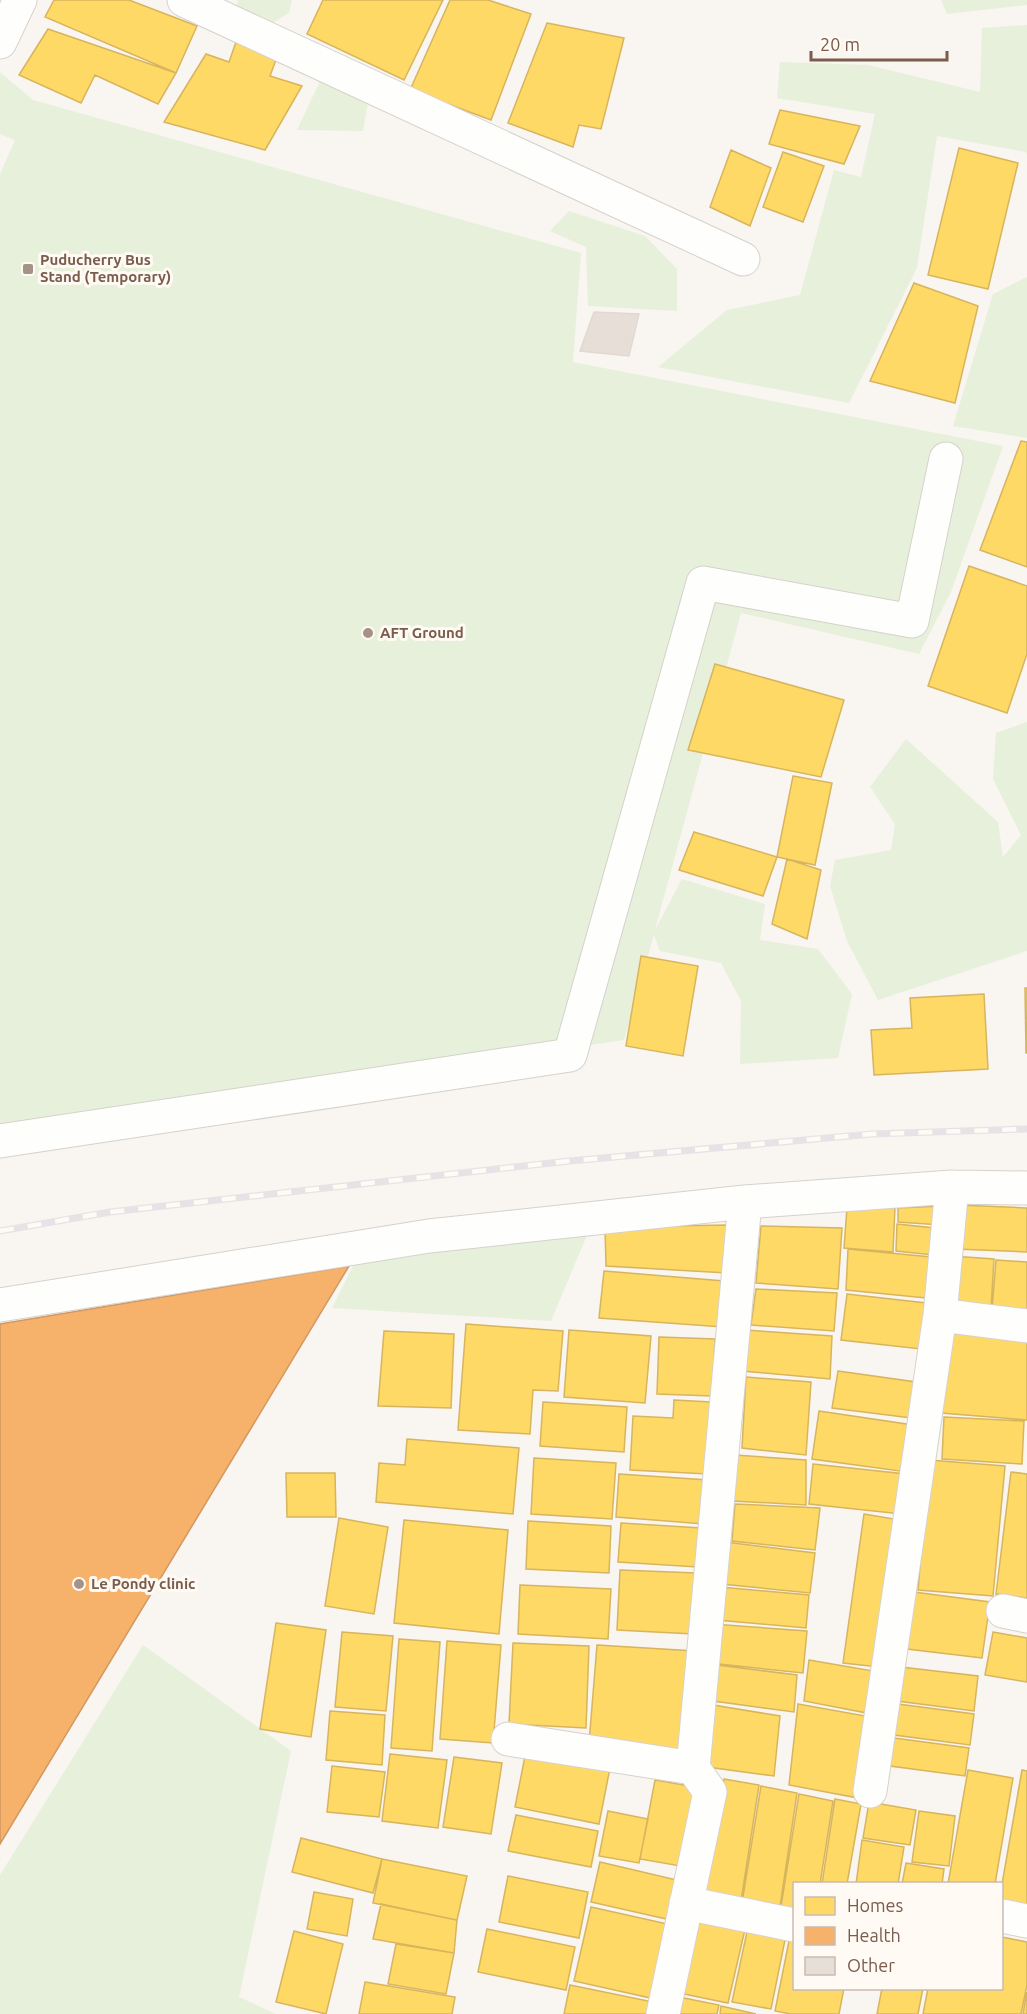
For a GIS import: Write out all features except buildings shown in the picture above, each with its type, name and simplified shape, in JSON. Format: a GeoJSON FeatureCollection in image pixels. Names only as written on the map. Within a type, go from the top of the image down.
{"type":"FeatureCollection","features":[{"type":"Feature","properties":{"kind":"street"},"geometry":{"type":"LineString","coordinates":[[0,42],[20,0]]}},
{"type":"Feature","properties":{"kind":"street"},"geometry":{"type":"LineString","coordinates":[[184,0],[743,259]]}},
{"type":"Feature","properties":{"kind":"street"},"geometry":{"type":"LineString","coordinates":[[0,1141],[570,1055],[703,584],[912,621],[946,459]]}},
{"type":"Feature","properties":{"kind":"street"},"geometry":{"type":"LineString","coordinates":[[0,1305],[429,1236],[745,1202],[952,1187],[1027,1188]]}},
{"type":"Feature","properties":{"kind":"street"},"geometry":{"type":"LineString","coordinates":[[870,1791],[940,1315],[952,1187]]}},
{"type":"Feature","properties":{"kind":"street"},"geometry":{"type":"LineString","coordinates":[[663,2014],[710,1792],[693,1768],[745,1202]]}},
{"type":"Feature","properties":{"kind":"street"},"geometry":{"type":"LineString","coordinates":[[940,1315],[1027,1326]]}},
{"type":"Feature","properties":{"kind":"street"},"geometry":{"type":"LineString","coordinates":[[508,1739],[693,1768]]}},
{"type":"Feature","properties":{"kind":"street"},"geometry":{"type":"LineString","coordinates":[[686,1903],[793,1925]]}},
{"type":"Feature","properties":{"kind":"street"},"geometry":{"type":"LineString","coordinates":[[1003,1916],[1027,1921]]}},
{"type":"Feature","properties":{"kind":"green space"},"geometry":{"type":"Polygon","coordinates":[[[238,0],[292,0],[289,13],[272,23],[235,10],[238,0]]]}},
{"type":"Feature","properties":{"kind":"green space"},"geometry":{"type":"Polygon","coordinates":[[[941,0],[1027,0],[1027,5],[947,14],[941,0]]]}},
{"type":"Feature","properties":{"kind":"green space"},"geometry":{"type":"Polygon","coordinates":[[[1027,25],[1027,155],[1026,152],[937,136],[917,268],[849,403],[658,367],[727,310],[800,295],[834,170],[861,177],[875,114],[777,98],[780,62],[868,65],[980,92],[982,28],[1027,25]]]}},
{"type":"Feature","properties":{"kind":"green space","name":"AFT Ground"},"geometry":{"type":"Polygon","coordinates":[[[0,72],[33,100],[581,253],[573,362],[1003,446],[951,592],[919,654],[741,613],[655,930],[682,879],[765,904],[760,940],[818,949],[852,994],[838,1058],[740,1064],[741,1001],[721,963],[660,951],[654,935],[624,1040],[0,1132],[0,174],[15,140],[0,134],[0,72]]]}},
{"type":"Feature","properties":{"kind":"green space"},"geometry":{"type":"Polygon","coordinates":[[[323,75],[369,96],[363,131],[297,130],[323,75]]]}},
{"type":"Feature","properties":{"kind":"green space"},"geometry":{"type":"Polygon","coordinates":[[[569,211],[645,236],[677,269],[677,311],[588,306],[586,247],[550,231],[569,211]]]}},
{"type":"Feature","properties":{"kind":"green space"},"geometry":{"type":"Polygon","coordinates":[[[1027,277],[1027,438],[953,426],[993,294],[1027,277]]]}},
{"type":"Feature","properties":{"kind":"green space"},"geometry":{"type":"Polygon","coordinates":[[[1027,722],[1027,951],[878,1000],[847,941],[830,886],[835,860],[891,850],[895,824],[870,787],[906,739],[998,822],[1003,857],[1021,835],[993,779],[996,733],[1027,722]]]}},
{"type":"Feature","properties":{"kind":"green space"},"geometry":{"type":"Polygon","coordinates":[[[590,1228],[551,1321],[332,1308],[358,1256],[590,1228]]]}},
{"type":"Feature","properties":{"kind":"green space"},"geometry":{"type":"Polygon","coordinates":[[[143,1645],[291,1751],[239,1997],[276,2014],[0,2014],[0,1875],[143,1645]]]}},
{"type":"Feature","properties":{"kind":"railway"},"geometry":{"type":"LineString","coordinates":[[0,1231],[110,1212],[569,1161],[872,1134],[1027,1129]]}},
{"type":"Feature","properties":{"kind":"place","name":"Puducherry Bus Stand (Temporary)"},"geometry":{"type":"Point","coordinates":[28,269]}},
{"type":"Feature","properties":{"kind":"place","name":"AFT Ground"},"geometry":{"type":"Point","coordinates":[368,633]}},
{"type":"Feature","properties":{"kind":"place","name":"Le Pondy clinic"},"geometry":{"type":"Point","coordinates":[79,1584]}}]}
